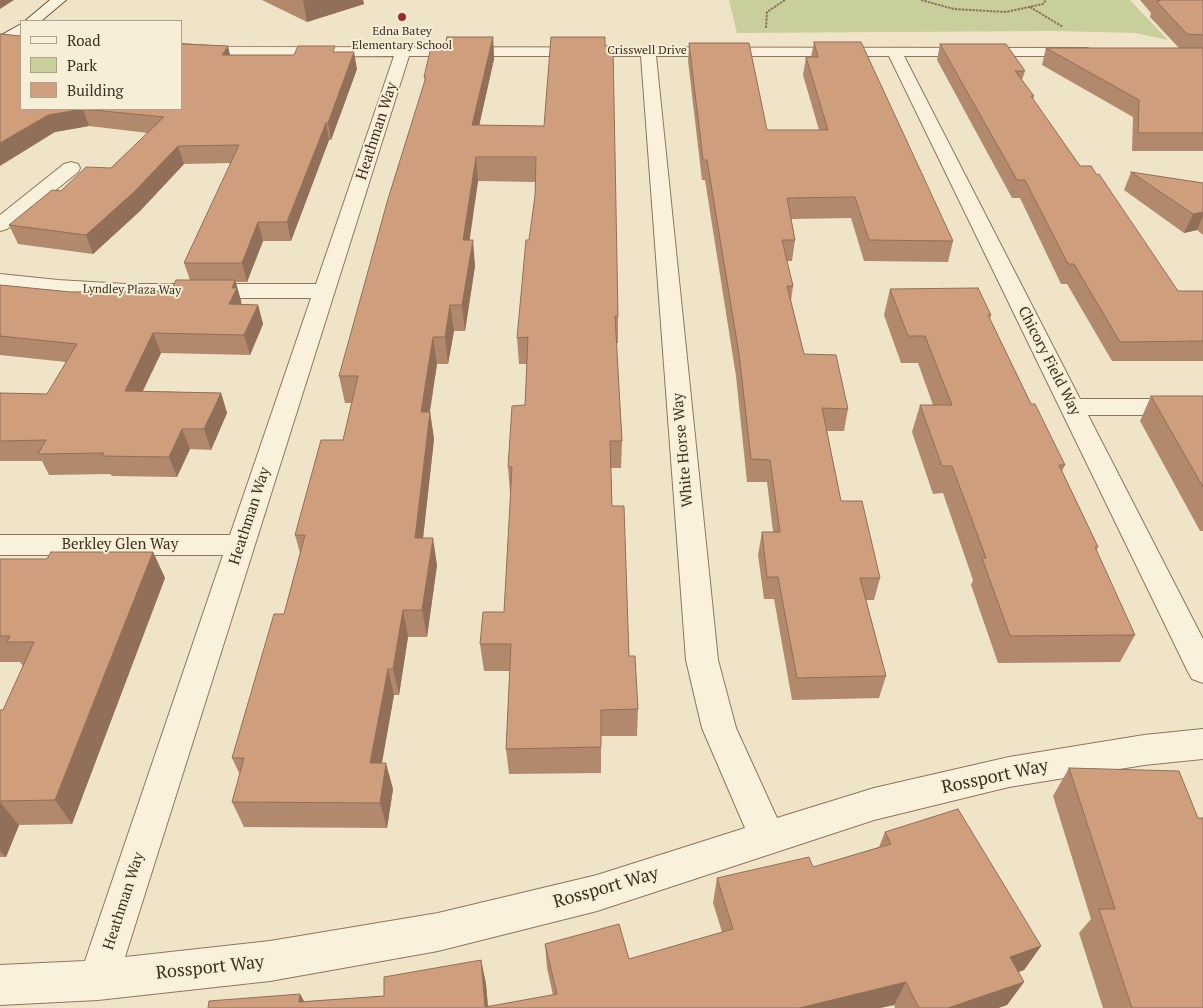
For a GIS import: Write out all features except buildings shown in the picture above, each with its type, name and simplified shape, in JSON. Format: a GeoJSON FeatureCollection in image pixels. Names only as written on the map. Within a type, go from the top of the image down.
{"type":"FeatureCollection","features":[{"type":"Feature","properties":{"kind":"street"},"geometry":{"type":"LineString","coordinates":[[33,20],[59,0]]}},
{"type":"Feature","properties":{"kind":"street"},"geometry":{"type":"LineString","coordinates":[[0,43],[19,33]]}},
{"type":"Feature","properties":{"kind":"street","name":"Crisswell Drive"},"geometry":{"type":"LineString","coordinates":[[182,49],[403,52],[1096,52]]}},
{"type":"Feature","properties":{"kind":"street","name":"White Horse Way"},"geometry":{"type":"LineString","coordinates":[[648,51],[702,660],[719,728],[746,792],[768,837]]}},
{"type":"Feature","properties":{"kind":"street","name":"Chicory Field Way"},"geometry":{"type":"LineString","coordinates":[[894,51],[1203,670]]}},
{"type":"Feature","properties":{"kind":"street","name":"Heathman Way"},"geometry":{"type":"LineString","coordinates":[[98,980],[403,52]]}},
{"type":"Feature","properties":{"kind":"street"},"geometry":{"type":"LineString","coordinates":[[0,225],[71,168]]}},
{"type":"Feature","properties":{"kind":"street","name":"Lyndley Plaza Way"},"geometry":{"type":"LineString","coordinates":[[0,280],[58,287],[124,291],[324,291]]}},
{"type":"Feature","properties":{"kind":"street"},"geometry":{"type":"LineString","coordinates":[[1072,407],[1203,406]]}},
{"type":"Feature","properties":{"kind":"street","name":"Berkley Glen Way"},"geometry":{"type":"LineString","coordinates":[[0,545],[240,545]]}},
{"type":"Feature","properties":{"kind":"street","name":"Rossport Way"},"geometry":{"type":"LineString","coordinates":[[0,986],[98,980],[270,961],[438,932],[597,893],[874,804],[1009,772],[1144,750],[1203,744]]}},
{"type":"Feature","properties":{"kind":"path"},"geometry":{"type":"LineString","coordinates":[[765,32],[767,12],[785,0]]}},
{"type":"Feature","properties":{"kind":"path"},"geometry":{"type":"LineString","coordinates":[[921,0],[954,9],[1006,12],[1043,4],[1046,0]]}},
{"type":"Feature","properties":{"kind":"path"},"geometry":{"type":"LineString","coordinates":[[1029,7],[1070,31]]}},
{"type":"Feature","properties":{"kind":"green space"},"geometry":{"type":"Polygon","coordinates":[[[729,0],[1130,0],[1168,40],[1136,33],[1055,31],[737,33],[729,0]]]}},
{"type":"Feature","properties":{"kind":"place","name":"Edna Batey Elementary School"},"geometry":{"type":"Point","coordinates":[402,17]}}]}
